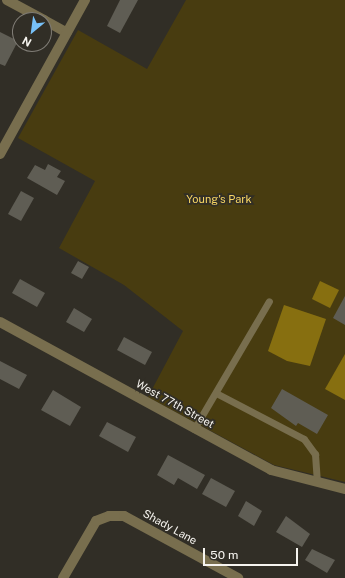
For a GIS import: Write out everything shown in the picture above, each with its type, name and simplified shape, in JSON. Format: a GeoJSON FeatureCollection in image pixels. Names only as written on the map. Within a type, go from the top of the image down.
{"type":"FeatureCollection","features":[{"type":"Feature","properties":{"kind":"street"},"geometry":{"type":"LineString","coordinates":[[7,0],[29,12]]}},
{"type":"Feature","properties":{"kind":"street"},"geometry":{"type":"LineString","coordinates":[[0,154],[85,0]]}},
{"type":"Feature","properties":{"kind":"street"},"geometry":{"type":"LineString","coordinates":[[52,25],[67,33]]}},
{"type":"Feature","properties":{"kind":"street","name":"West 77th Street"},"geometry":{"type":"LineString","coordinates":[[0,322],[271,470],[345,489]]}},
{"type":"Feature","properties":{"kind":"street","name":"Shady Lane"},"geometry":{"type":"LineString","coordinates":[[63,578],[96,521],[109,516],[124,516],[238,578]]}},
{"type":"Feature","properties":{"kind":"lane"},"geometry":{"type":"LineString","coordinates":[[194,429],[269,301]]}},
{"type":"Feature","properties":{"kind":"lane"},"geometry":{"type":"LineString","coordinates":[[216,393],[304,439],[315,454],[317,481]]}},
{"type":"Feature","properties":{"kind":"green space","name":"Young's Park"},"geometry":{"type":"Polygon","coordinates":[[[186,0],[345,0],[345,482],[274,465],[148,397],[183,331],[124,285],[59,248],[95,181],[18,138],[78,30],[147,69],[186,0]]]}},
{"type":"Feature","properties":{"kind":"shaded area"},"geometry":{"type":"Polygon","coordinates":[[[320,281],[339,290],[330,308],[312,299],[320,281]]]}},
{"type":"Feature","properties":{"kind":"shaded area"},"geometry":{"type":"Polygon","coordinates":[[[284,305],[326,319],[310,366],[287,361],[268,351],[284,305]]]}},
{"type":"Feature","properties":{"kind":"shaded area"},"geometry":{"type":"Polygon","coordinates":[[[345,354],[345,400],[325,389],[345,354]]]}},
{"type":"Feature","properties":{"kind":"building"},"geometry":{"type":"Polygon","coordinates":[[[120,0],[138,0],[120,33],[107,26],[120,0]]]}},
{"type":"Feature","properties":{"kind":"building"},"geometry":{"type":"Polygon","coordinates":[[[0,32],[12,38],[12,52],[5,66],[0,64],[0,32]]]}},
{"type":"Feature","properties":{"kind":"building"},"geometry":{"type":"Polygon","coordinates":[[[48,164],[61,171],[57,177],[65,181],[57,195],[27,178],[35,165],[45,170],[48,164]]]}},
{"type":"Feature","properties":{"kind":"building"},"geometry":{"type":"Polygon","coordinates":[[[21,191],[34,198],[21,221],[8,214],[21,191]]]}},
{"type":"Feature","properties":{"kind":"building"},"geometry":{"type":"Polygon","coordinates":[[[78,261],[89,267],[82,279],[71,273],[78,261]]]}},
{"type":"Feature","properties":{"kind":"building"},"geometry":{"type":"Polygon","coordinates":[[[20,279],[45,293],[37,307],[12,293],[20,279]]]}},
{"type":"Feature","properties":{"kind":"building"},"geometry":{"type":"Polygon","coordinates":[[[345,296],[345,325],[333,318],[345,296]]]}},
{"type":"Feature","properties":{"kind":"building"},"geometry":{"type":"Polygon","coordinates":[[[74,308],[92,319],[84,332],[66,322],[74,308]]]}},
{"type":"Feature","properties":{"kind":"building"},"geometry":{"type":"Polygon","coordinates":[[[124,337],[152,352],[145,365],[117,350],[124,337]]]}},
{"type":"Feature","properties":{"kind":"building"},"geometry":{"type":"Polygon","coordinates":[[[0,361],[27,375],[19,389],[0,379],[0,361]]]}},
{"type":"Feature","properties":{"kind":"building"},"geometry":{"type":"Polygon","coordinates":[[[282,389],[328,415],[317,434],[298,423],[296,426],[271,408],[282,389]]]}},
{"type":"Feature","properties":{"kind":"building"},"geometry":{"type":"Polygon","coordinates":[[[53,390],[81,407],[70,426],[41,410],[53,390]]]}},
{"type":"Feature","properties":{"kind":"building"},"geometry":{"type":"Polygon","coordinates":[[[107,422],[136,437],[128,452],[99,436],[107,422]]]}},
{"type":"Feature","properties":{"kind":"building"},"geometry":{"type":"Polygon","coordinates":[[[168,455],[205,475],[197,489],[178,478],[174,485],[157,475],[168,455]]]}},
{"type":"Feature","properties":{"kind":"building"},"geometry":{"type":"Polygon","coordinates":[[[211,478],[235,491],[226,507],[202,494],[211,478]]]}},
{"type":"Feature","properties":{"kind":"building"},"geometry":{"type":"Polygon","coordinates":[[[246,501],[262,511],[254,526],[238,516],[246,501]]]}},
{"type":"Feature","properties":{"kind":"building"},"geometry":{"type":"Polygon","coordinates":[[[286,516],[310,534],[302,547],[276,532],[286,516]]]}},
{"type":"Feature","properties":{"kind":"building"},"geometry":{"type":"Polygon","coordinates":[[[312,549],[335,560],[327,573],[305,560],[312,549]]]}}]}
